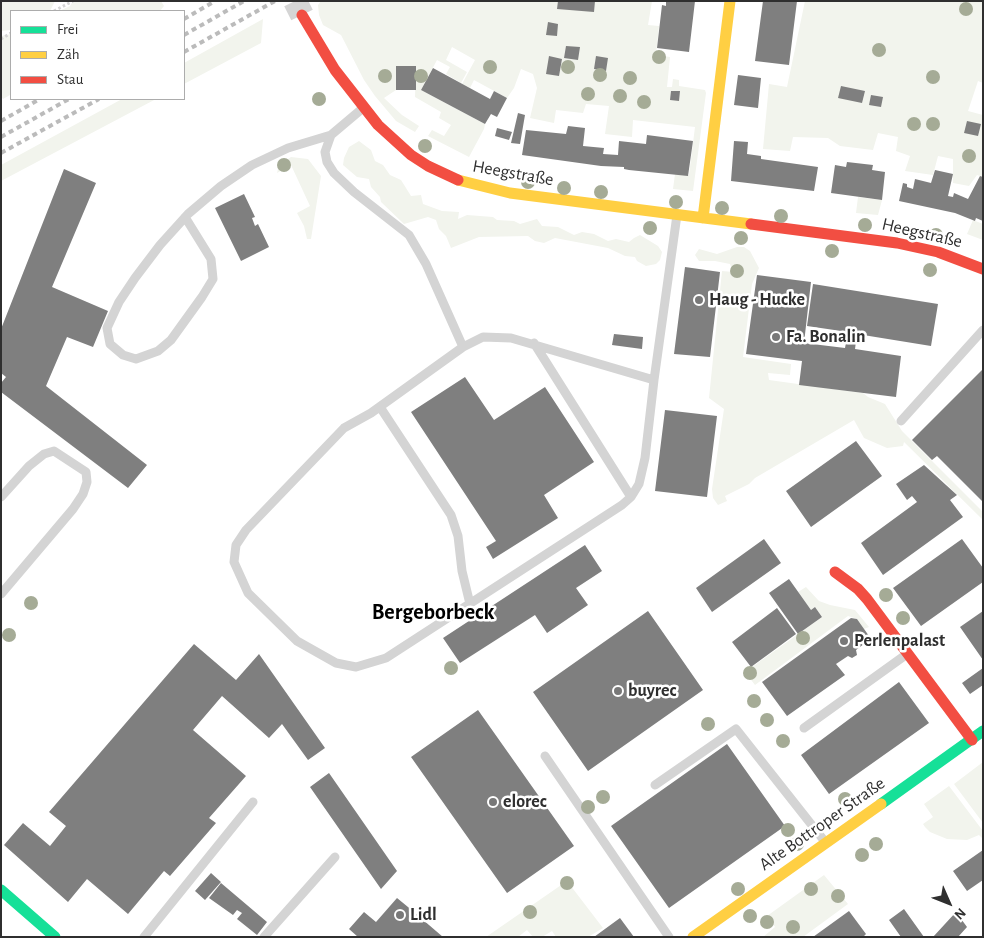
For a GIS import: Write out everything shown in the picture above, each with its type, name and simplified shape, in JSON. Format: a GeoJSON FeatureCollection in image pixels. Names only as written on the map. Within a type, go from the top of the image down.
{"type":"FeatureCollection","features":[{"type":"Feature","properties":{"kind":"street"},"geometry":{"type":"LineString","coordinates":[[703,218],[730,1]]}},
{"type":"Feature","properties":{"kind":"street","name":"Heegstraße"},"geometry":{"type":"LineString","coordinates":[[302,14],[328,60],[363,108],[385,132],[411,155],[428,166],[465,183],[502,192],[906,245],[946,254],[983,269]]}},
{"type":"Feature","properties":{"kind":"street"},"geometry":{"type":"LineString","coordinates":[[835,572],[862,594],[972,740]]}},
{"type":"Feature","properties":{"kind":"street","name":"Alte Bottroper Straße"},"geometry":{"type":"LineString","coordinates":[[693,937],[983,732]]}},
{"type":"Feature","properties":{"kind":"street"},"geometry":{"type":"LineString","coordinates":[[1,890],[55,937]]}},
{"type":"Feature","properties":{"kind":"lane"},"geometry":{"type":"LineString","coordinates":[[185,217],[211,259],[213,279],[171,340],[158,351],[136,360],[123,355],[110,344],[107,328],[119,302],[135,278],[160,245],[185,217],[220,186],[252,165],[288,148],[331,135],[363,108]]}},
{"type":"Feature","properties":{"kind":"lane"},"geometry":{"type":"LineString","coordinates":[[331,135],[325,152],[331,167],[354,192],[409,235],[426,264],[463,347]]}},
{"type":"Feature","properties":{"kind":"lane"},"geometry":{"type":"LineString","coordinates":[[654,380],[638,378],[534,343],[511,338],[483,338],[463,347],[380,407],[344,428],[333,438],[246,530],[236,545],[234,562],[237,572],[248,593],[297,641],[318,654],[346,666],[371,664],[386,658],[608,515],[631,496],[639,484],[645,458],[676,215]]}},
{"type":"Feature","properties":{"kind":"lane"},"geometry":{"type":"LineString","coordinates":[[901,421],[983,330]]}},
{"type":"Feature","properties":{"kind":"lane"},"geometry":{"type":"LineString","coordinates":[[534,343],[631,496]]}},
{"type":"Feature","properties":{"kind":"lane"},"geometry":{"type":"LineString","coordinates":[[380,407],[451,515],[458,536],[462,571],[470,604]]}},
{"type":"Feature","properties":{"kind":"lane"},"geometry":{"type":"LineString","coordinates":[[1,498],[29,466],[44,454],[54,451],[86,472],[87,482],[83,494],[73,509],[1,594]]}},
{"type":"Feature","properties":{"kind":"lane"},"geometry":{"type":"LineString","coordinates":[[804,728],[908,654]]}},
{"type":"Feature","properties":{"kind":"lane"},"geometry":{"type":"LineString","coordinates":[[654,785],[736,728],[826,843]]}},
{"type":"Feature","properties":{"kind":"lane"},"geometry":{"type":"LineString","coordinates":[[545,756],[669,937]]}},
{"type":"Feature","properties":{"kind":"lane"},"geometry":{"type":"LineString","coordinates":[[144,937],[253,802]]}},
{"type":"Feature","properties":{"kind":"lane"},"geometry":{"type":"LineString","coordinates":[[264,937],[335,857]]}},
{"type":"Feature","properties":{"kind":"path"},"geometry":{"type":"LineString","coordinates":[[56,10],[73,1]]}},
{"type":"Feature","properties":{"kind":"shaded area"},"geometry":{"type":"Polygon","coordinates":[[[1,1],[55,1],[50,10],[10,10],[10,30],[1,31],[1,1]]]}},
{"type":"Feature","properties":{"kind":"shaded area"},"geometry":{"type":"Polygon","coordinates":[[[73,1],[161,1],[164,6],[161,10],[61,10],[70,6],[73,1]]]}},
{"type":"Feature","properties":{"kind":"shaded area"},"geometry":{"type":"Polygon","coordinates":[[[321,1],[652,1],[648,25],[659,26],[656,55],[670,57],[667,87],[672,87],[673,79],[679,80],[679,86],[705,90],[706,93],[693,191],[673,189],[675,174],[689,175],[695,127],[633,120],[632,137],[605,134],[609,106],[586,104],[583,113],[556,110],[554,123],[530,118],[537,88],[533,74],[521,69],[514,88],[507,98],[474,80],[470,88],[462,84],[475,60],[452,47],[446,60],[467,72],[461,83],[446,74],[450,67],[437,60],[421,90],[485,124],[484,129],[469,157],[428,136],[432,130],[444,136],[451,125],[439,118],[441,112],[415,97],[416,66],[396,66],[396,90],[384,98],[402,115],[419,126],[415,132],[396,121],[364,80],[341,35],[323,25],[318,5],[321,1]]]}},
{"type":"Feature","properties":{"kind":"shaded area"},"geometry":{"type":"Polygon","coordinates":[[[805,1],[983,1],[983,83],[978,81],[968,111],[983,115],[983,177],[977,175],[969,186],[953,183],[953,159],[938,156],[933,175],[905,171],[910,156],[896,151],[898,137],[878,133],[873,150],[840,146],[828,138],[793,137],[790,151],[763,149],[769,84],[787,87],[805,1]]]}},
{"type":"Feature","properties":{"kind":"shaded area"},"geometry":{"type":"Polygon","coordinates":[[[263,19],[261,43],[185,83],[185,62],[263,19]]]}},
{"type":"Feature","properties":{"kind":"shaded area"},"geometry":{"type":"Polygon","coordinates":[[[10,34],[10,95],[3,99],[1,96],[1,36],[10,34]]]}},
{"type":"Feature","properties":{"kind":"shaded area"},"geometry":{"type":"Polygon","coordinates":[[[120,100],[154,100],[1,181],[1,165],[120,100]]]}},
{"type":"Feature","properties":{"kind":"shaded area"},"geometry":{"type":"Polygon","coordinates":[[[359,141],[371,150],[375,161],[383,165],[390,175],[401,180],[411,196],[421,195],[423,204],[442,211],[459,212],[458,219],[467,215],[493,217],[497,220],[514,221],[520,224],[537,219],[542,226],[558,227],[574,235],[582,232],[594,234],[608,241],[616,239],[629,242],[640,235],[658,246],[662,252],[660,260],[656,264],[646,266],[637,261],[635,257],[625,256],[608,248],[555,238],[544,243],[535,241],[528,236],[479,237],[451,248],[446,236],[439,229],[436,220],[428,217],[404,224],[381,202],[380,197],[371,187],[369,179],[357,177],[343,165],[349,147],[359,141]]]}},
{"type":"Feature","properties":{"kind":"shaded area"},"geometry":{"type":"Polygon","coordinates":[[[291,157],[308,159],[321,176],[311,239],[307,239],[304,226],[297,213],[310,206],[291,165],[277,173],[279,165],[291,157]]]}},
{"type":"Feature","properties":{"kind":"shaded area"},"geometry":{"type":"Polygon","coordinates":[[[858,197],[882,200],[878,215],[856,213],[858,197]]]}},
{"type":"Feature","properties":{"kind":"shaded area"},"geometry":{"type":"Polygon","coordinates":[[[973,220],[983,224],[983,240],[967,234],[973,220]]]}},
{"type":"Feature","properties":{"kind":"shaded area"},"geometry":{"type":"Polygon","coordinates":[[[737,247],[744,247],[750,251],[759,268],[752,284],[743,357],[791,364],[790,375],[768,373],[769,380],[863,393],[885,404],[902,431],[983,512],[983,520],[904,442],[903,446],[887,448],[864,438],[854,420],[755,478],[749,484],[725,496],[727,501],[718,505],[713,498],[712,489],[724,409],[709,398],[722,271],[733,272],[730,264],[715,261],[699,261],[695,255],[699,249],[717,254],[737,247]]]}},
{"type":"Feature","properties":{"kind":"shaded area"},"geometry":{"type":"Polygon","coordinates":[[[806,587],[819,601],[855,610],[869,627],[864,629],[857,619],[848,616],[755,685],[745,672],[822,617],[815,607],[811,610],[798,592],[806,587]]]}},
{"type":"Feature","properties":{"kind":"shaded area"},"geometry":{"type":"Polygon","coordinates":[[[983,762],[983,823],[954,784],[983,762]]]}},
{"type":"Feature","properties":{"kind":"shaded area"},"geometry":{"type":"Polygon","coordinates":[[[949,786],[983,831],[983,839],[979,835],[967,840],[947,839],[930,832],[923,824],[933,817],[924,804],[949,786]]]}},
{"type":"Feature","properties":{"kind":"shaded area"},"geometry":{"type":"Polygon","coordinates":[[[824,875],[848,904],[803,937],[763,937],[775,927],[767,916],[824,875]]]}},
{"type":"Feature","properties":{"kind":"shaded area"},"geometry":{"type":"Polygon","coordinates":[[[567,881],[603,928],[588,937],[556,937],[552,931],[542,937],[533,937],[527,930],[518,937],[486,937],[567,881]]]}},
{"type":"Feature","properties":{"kind":"building"},"geometry":{"type":"Polygon","coordinates":[[[558,1],[595,1],[594,12],[557,9],[558,1]]]}},
{"type":"Feature","properties":{"kind":"building"},"geometry":{"type":"Polygon","coordinates":[[[666,1],[695,1],[689,52],[657,48],[662,5],[666,6],[666,1]]]}},
{"type":"Feature","properties":{"kind":"building"},"geometry":{"type":"Polygon","coordinates":[[[763,1],[797,1],[789,65],[755,61],[763,1]]]}},
{"type":"Feature","properties":{"kind":"building"},"geometry":{"type":"Polygon","coordinates":[[[548,22],[558,24],[557,36],[546,35],[548,22]]]}},
{"type":"Feature","properties":{"kind":"building"},"geometry":{"type":"Polygon","coordinates":[[[566,46],[580,47],[578,60],[564,58],[566,46]]]}},
{"type":"Feature","properties":{"kind":"building"},"geometry":{"type":"Polygon","coordinates":[[[549,56],[562,59],[559,76],[546,74],[549,56]]]}},
{"type":"Feature","properties":{"kind":"building"},"geometry":{"type":"Polygon","coordinates":[[[596,56],[608,58],[606,71],[594,69],[596,56]]]}},
{"type":"Feature","properties":{"kind":"building"},"geometry":{"type":"Polygon","coordinates":[[[396,66],[416,66],[416,90],[396,90],[396,66]]]}},
{"type":"Feature","properties":{"kind":"building"},"geometry":{"type":"Polygon","coordinates":[[[433,68],[490,99],[494,91],[507,98],[497,117],[491,114],[485,124],[421,90],[433,68]]]}},
{"type":"Feature","properties":{"kind":"building"},"geometry":{"type":"Polygon","coordinates":[[[738,75],[761,78],[758,108],[734,105],[738,75]]]}},
{"type":"Feature","properties":{"kind":"building"},"geometry":{"type":"Polygon","coordinates":[[[841,86],[865,91],[862,103],[838,98],[841,86]]]}},
{"type":"Feature","properties":{"kind":"building"},"geometry":{"type":"Polygon","coordinates":[[[671,91],[680,91],[679,101],[670,100],[671,91]]]}},
{"type":"Feature","properties":{"kind":"building"},"geometry":{"type":"Polygon","coordinates":[[[871,95],[883,97],[881,107],[869,105],[871,95]]]}},
{"type":"Feature","properties":{"kind":"building"},"geometry":{"type":"Polygon","coordinates":[[[518,113],[525,115],[520,144],[511,143],[518,113]]]}},
{"type":"Feature","properties":{"kind":"building"},"geometry":{"type":"Polygon","coordinates":[[[967,121],[981,124],[978,136],[964,133],[967,121]]]}},
{"type":"Feature","properties":{"kind":"building"},"geometry":{"type":"Polygon","coordinates":[[[568,126],[585,128],[583,146],[604,148],[603,154],[618,155],[619,141],[646,144],[647,135],[693,141],[688,176],[522,155],[526,130],[566,134],[568,126]]]}},
{"type":"Feature","properties":{"kind":"building"},"geometry":{"type":"Polygon","coordinates":[[[497,128],[512,132],[509,140],[495,136],[497,128]]]}},
{"type":"Feature","properties":{"kind":"building"},"geometry":{"type":"Polygon","coordinates":[[[734,141],[748,142],[747,154],[761,156],[761,159],[818,167],[814,191],[731,181],[734,141]]]}},
{"type":"Feature","properties":{"kind":"building"},"geometry":{"type":"Polygon","coordinates":[[[847,162],[873,165],[872,170],[885,172],[882,200],[831,193],[835,165],[846,167],[847,162]]]}},
{"type":"Feature","properties":{"kind":"building"},"geometry":{"type":"Polygon","coordinates":[[[64,169],[96,183],[52,287],[108,311],[93,347],[67,337],[46,386],[147,465],[128,488],[1,392],[1,383],[6,377],[1,373],[1,329],[64,169]]]}},
{"type":"Feature","properties":{"kind":"building"},"geometry":{"type":"Polygon","coordinates":[[[935,170],[953,174],[948,196],[953,197],[954,193],[968,199],[980,176],[983,177],[983,221],[976,218],[975,221],[955,213],[899,201],[903,183],[913,189],[915,179],[931,183],[935,170]]]}},
{"type":"Feature","properties":{"kind":"building"},"geometry":{"type":"Polygon","coordinates":[[[244,194],[255,217],[252,218],[255,226],[258,224],[269,247],[241,261],[215,208],[244,194]]]}},
{"type":"Feature","properties":{"kind":"building","name":"Haug - Hucke"},"geometry":{"type":"Polygon","coordinates":[[[685,267],[720,272],[710,357],[674,354],[685,267]]]}},
{"type":"Feature","properties":{"kind":"building","name":"Fa. Bonalin"},"geometry":{"type":"Polygon","coordinates":[[[757,275],[811,282],[804,343],[845,348],[848,332],[807,326],[813,284],[938,304],[931,346],[857,334],[855,349],[901,356],[896,397],[799,385],[802,361],[746,354],[757,275]]]}},
{"type":"Feature","properties":{"kind":"building"},"geometry":{"type":"Polygon","coordinates":[[[614,334],[643,337],[642,349],[612,345],[614,334]]]}},
{"type":"Feature","properties":{"kind":"building"},"geometry":{"type":"Polygon","coordinates":[[[983,369],[983,502],[937,456],[932,460],[912,440],[983,369]]]}},
{"type":"Feature","properties":{"kind":"building"},"geometry":{"type":"Polygon","coordinates":[[[465,377],[494,420],[545,387],[594,462],[544,495],[558,518],[493,559],[486,547],[496,541],[411,412],[465,377]]]}},
{"type":"Feature","properties":{"kind":"building"},"geometry":{"type":"Polygon","coordinates":[[[665,410],[717,416],[707,497],[655,491],[665,410]]]}},
{"type":"Feature","properties":{"kind":"building"},"geometry":{"type":"Polygon","coordinates":[[[856,441],[882,476],[811,527],[786,491],[856,441]]]}},
{"type":"Feature","properties":{"kind":"building"},"geometry":{"type":"Polygon","coordinates":[[[924,465],[957,495],[950,500],[963,517],[883,575],[861,543],[917,502],[912,496],[907,500],[896,484],[924,465]]]}},
{"type":"Feature","properties":{"kind":"building"},"geometry":{"type":"Polygon","coordinates":[[[764,539],[781,563],[712,612],[696,588],[764,539]]]}},
{"type":"Feature","properties":{"kind":"building"},"geometry":{"type":"Polygon","coordinates":[[[962,539],[983,568],[983,582],[921,626],[893,588],[962,539]]]}},
{"type":"Feature","properties":{"kind":"building"},"geometry":{"type":"Polygon","coordinates":[[[585,545],[602,571],[576,588],[588,605],[547,633],[535,615],[460,663],[443,638],[585,545]]]}},
{"type":"Feature","properties":{"kind":"building"},"geometry":{"type":"Polygon","coordinates":[[[789,579],[811,610],[815,607],[822,617],[798,634],[769,593],[789,579]]]}},
{"type":"Feature","properties":{"kind":"building"},"geometry":{"type":"Polygon","coordinates":[[[777,608],[796,634],[751,667],[732,642],[777,608]]]}},
{"type":"Feature","properties":{"kind":"building","name":"buyrec"},"geometry":{"type":"Polygon","coordinates":[[[648,611],[703,690],[588,771],[533,692],[648,611]]]}},
{"type":"Feature","properties":{"kind":"building"},"geometry":{"type":"Polygon","coordinates":[[[983,611],[983,660],[960,627],[983,611]]]}},
{"type":"Feature","properties":{"kind":"building"},"geometry":{"type":"Polygon","coordinates":[[[851,618],[857,619],[869,636],[868,641],[856,650],[857,655],[852,658],[848,656],[836,664],[845,675],[787,716],[762,682],[851,618]]]}},
{"type":"Feature","properties":{"kind":"building"},"geometry":{"type":"Polygon","coordinates":[[[194,644],[236,680],[259,654],[325,748],[308,760],[282,724],[269,738],[222,696],[193,730],[246,776],[209,818],[216,823],[170,876],[164,871],[128,914],[87,879],[68,902],[4,845],[23,823],[50,846],[66,826],[49,812],[194,644]]]}},
{"type":"Feature","properties":{"kind":"building"},"geometry":{"type":"Polygon","coordinates":[[[983,668],[983,685],[970,694],[962,683],[983,668]]]}},
{"type":"Feature","properties":{"kind":"building"},"geometry":{"type":"Polygon","coordinates":[[[899,682],[929,723],[829,794],[801,755],[899,682]]]}},
{"type":"Feature","properties":{"kind":"building","name":"elorec"},"geometry":{"type":"Polygon","coordinates":[[[478,710],[574,846],[507,893],[411,757],[478,710]]]}},
{"type":"Feature","properties":{"kind":"building"},"geometry":{"type":"Polygon","coordinates":[[[727,744],[785,826],[669,908],[611,826],[727,744]]]}},
{"type":"Feature","properties":{"kind":"building"},"geometry":{"type":"Polygon","coordinates":[[[329,773],[397,871],[381,889],[310,787],[329,773]]]}},
{"type":"Feature","properties":{"kind":"building"},"geometry":{"type":"Polygon","coordinates":[[[983,850],[983,880],[967,891],[953,871],[983,850]]]}},
{"type":"Feature","properties":{"kind":"building"},"geometry":{"type":"Polygon","coordinates":[[[211,873],[221,882],[205,900],[195,891],[211,873]]]}},
{"type":"Feature","properties":{"kind":"building"},"geometry":{"type":"Polygon","coordinates":[[[221,883],[267,922],[257,935],[237,919],[242,913],[237,910],[233,915],[209,898],[221,883]]]}},
{"type":"Feature","properties":{"kind":"building","name":"Lidl"},"geometry":{"type":"Polygon","coordinates":[[[397,898],[443,937],[358,937],[349,929],[364,912],[376,922],[397,898]]]}},
{"type":"Feature","properties":{"kind":"building"},"geometry":{"type":"Polygon","coordinates":[[[904,909],[924,937],[901,937],[889,920],[904,909]]]}},
{"type":"Feature","properties":{"kind":"building"},"geometry":{"type":"Polygon","coordinates":[[[849,911],[866,934],[863,937],[813,937],[849,911]]]}},
{"type":"Feature","properties":{"kind":"building"},"geometry":{"type":"Polygon","coordinates":[[[956,912],[967,927],[958,937],[933,937],[956,912]]]}},
{"type":"Feature","properties":{"kind":"building"},"geometry":{"type":"Polygon","coordinates":[[[620,918],[634,937],[594,937],[620,918]]]}},
{"type":"Feature","properties":{"kind":"tunnel"},"geometry":{"type":"LineString","coordinates":[[295,1],[302,15]]}},
{"type":"Feature","properties":{"kind":"railway"},"geometry":{"type":"LineString","coordinates":[[185,18],[215,1]]}},
{"type":"Feature","properties":{"kind":"railway"},"geometry":{"type":"LineString","coordinates":[[185,34],[244,1]]}},
{"type":"Feature","properties":{"kind":"railway"},"geometry":{"type":"LineString","coordinates":[[185,51],[275,1]]}},
{"type":"Feature","properties":{"kind":"railway"},"geometry":{"type":"LineString","coordinates":[[1,121],[38,100]]}},
{"type":"Feature","properties":{"kind":"railway"},"geometry":{"type":"LineString","coordinates":[[1,137],[67,100]]}},
{"type":"Feature","properties":{"kind":"railway"},"geometry":{"type":"LineString","coordinates":[[1,153],[97,100]]}},
{"type":"Feature","properties":{"kind":"traffic: fast"},"geometry":{"type":"LineString","coordinates":[[881,804],[983,731]]}},
{"type":"Feature","properties":{"kind":"traffic: fast"},"geometry":{"type":"LineString","coordinates":[[1,890],[55,937]]}},
{"type":"Feature","properties":{"kind":"traffic: slow"},"geometry":{"type":"LineString","coordinates":[[703,218],[730,1]]}},
{"type":"Feature","properties":{"kind":"traffic: slow"},"geometry":{"type":"LineString","coordinates":[[458,180],[510,193],[751,224]]}},
{"type":"Feature","properties":{"kind":"traffic: slow"},"geometry":{"type":"LineString","coordinates":[[693,937],[881,804]]}},
{"type":"Feature","properties":{"kind":"traffic: jam"},"geometry":{"type":"LineString","coordinates":[[302,15],[335,70],[378,125],[411,155],[428,166],[458,180]]}},
{"type":"Feature","properties":{"kind":"traffic: jam"},"geometry":{"type":"LineString","coordinates":[[751,224],[897,243],[938,252],[983,269]]}},
{"type":"Feature","properties":{"kind":"traffic: jam"},"geometry":{"type":"LineString","coordinates":[[835,572],[858,589],[867,599],[972,740]]}},
{"type":"Feature","properties":{"kind":"place","name":"Haug - Hucke"},"geometry":{"type":"Point","coordinates":[699,300]}},
{"type":"Feature","properties":{"kind":"place","name":"Fa. Bonalin"},"geometry":{"type":"Point","coordinates":[776,337]}},
{"type":"Feature","properties":{"kind":"place","name":"Perlenpalast"},"geometry":{"type":"Point","coordinates":[844,641]}},
{"type":"Feature","properties":{"kind":"place","name":"buyrec"},"geometry":{"type":"Point","coordinates":[618,691]}},
{"type":"Feature","properties":{"kind":"place","name":"elorec"},"geometry":{"type":"Point","coordinates":[493,802]}},
{"type":"Feature","properties":{"kind":"place","name":"Lidl"},"geometry":{"type":"Point","coordinates":[400,915]}},
{"type":"Feature","properties":{"kind":"district","name":"Bergeborbeck"},"geometry":{"type":"Point","coordinates":[433,612]}}]}
